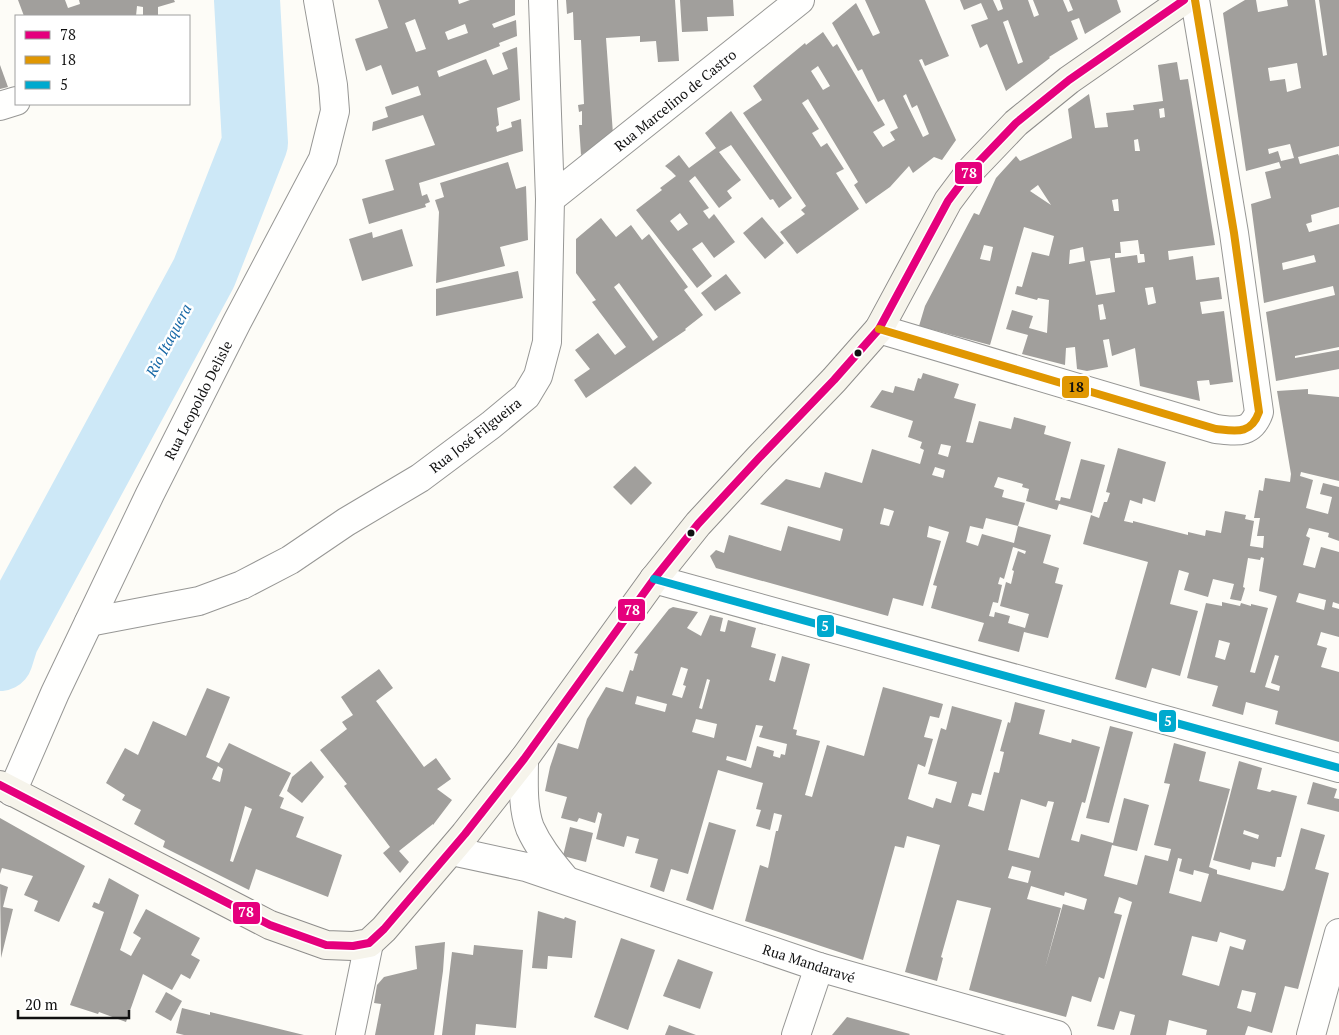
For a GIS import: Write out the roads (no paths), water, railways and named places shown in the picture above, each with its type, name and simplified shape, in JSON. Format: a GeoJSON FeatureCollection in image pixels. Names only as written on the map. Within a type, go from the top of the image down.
{"type":"FeatureCollection","features":[{"type":"Feature","properties":{"kind":"street","name":"Rua Leopoldo Delisle"},"geometry":{"type":"LineString","coordinates":[[6,788],[55,693],[150,494],[228,339],[323,159],[335,111],[333,85],[318,0]]}},
{"type":"Feature","properties":{"kind":"street","name":"Rua José Filgueira"},"geometry":{"type":"LineString","coordinates":[[89,622],[199,601],[242,585],[290,560],[346,522],[420,478],[491,425],[526,396],[538,376],[547,342],[550,200],[543,0]]}},
{"type":"Feature","properties":{"kind":"street","name":"Rua Marcelino de Castro"},"geometry":{"type":"LineString","coordinates":[[550,200],[800,0]]}},
{"type":"Feature","properties":{"kind":"street"},"geometry":{"type":"LineString","coordinates":[[6,788],[270,925],[326,945],[352,946],[369,943],[384,929],[452,851],[524,759],[654,579],[698,524],[834,380],[879,329],[948,201],[972,169],[1016,123],[1046,98],[1184,0]]}},
{"type":"Feature","properties":{"kind":"street"},"geometry":{"type":"LineString","coordinates":[[879,329],[1216,429],[1247,430],[1256,422],[1259,412],[1234,234],[1195,0]]}},
{"type":"Feature","properties":{"kind":"street"},"geometry":{"type":"LineString","coordinates":[[0,106],[15,101]]}},
{"type":"Feature","properties":{"kind":"street"},"geometry":{"type":"LineString","coordinates":[[654,579],[1339,768]]}},
{"type":"Feature","properties":{"kind":"street"},"geometry":{"type":"LineString","coordinates":[[524,759],[525,802],[530,827],[543,852],[565,879]]}},
{"type":"Feature","properties":{"kind":"street","name":"Rua Mandaravé"},"geometry":{"type":"LineString","coordinates":[[452,851],[518,865],[565,879],[819,967],[1058,1035]]}},
{"type":"Feature","properties":{"kind":"street"},"geometry":{"type":"LineString","coordinates":[[1311,1035],[1339,933]]}},
{"type":"Feature","properties":{"kind":"street"},"geometry":{"type":"LineString","coordinates":[[350,1035],[369,943]]}},
{"type":"Feature","properties":{"kind":"street"},"geometry":{"type":"LineString","coordinates":[[796,1035],[819,967]]}},
{"type":"Feature","properties":{"kind":"waterway","name":"Rio Itaquera"},"geometry":{"type":"LineString","coordinates":[[0,658],[6,639],[204,273],[255,143],[247,0]]}}]}
